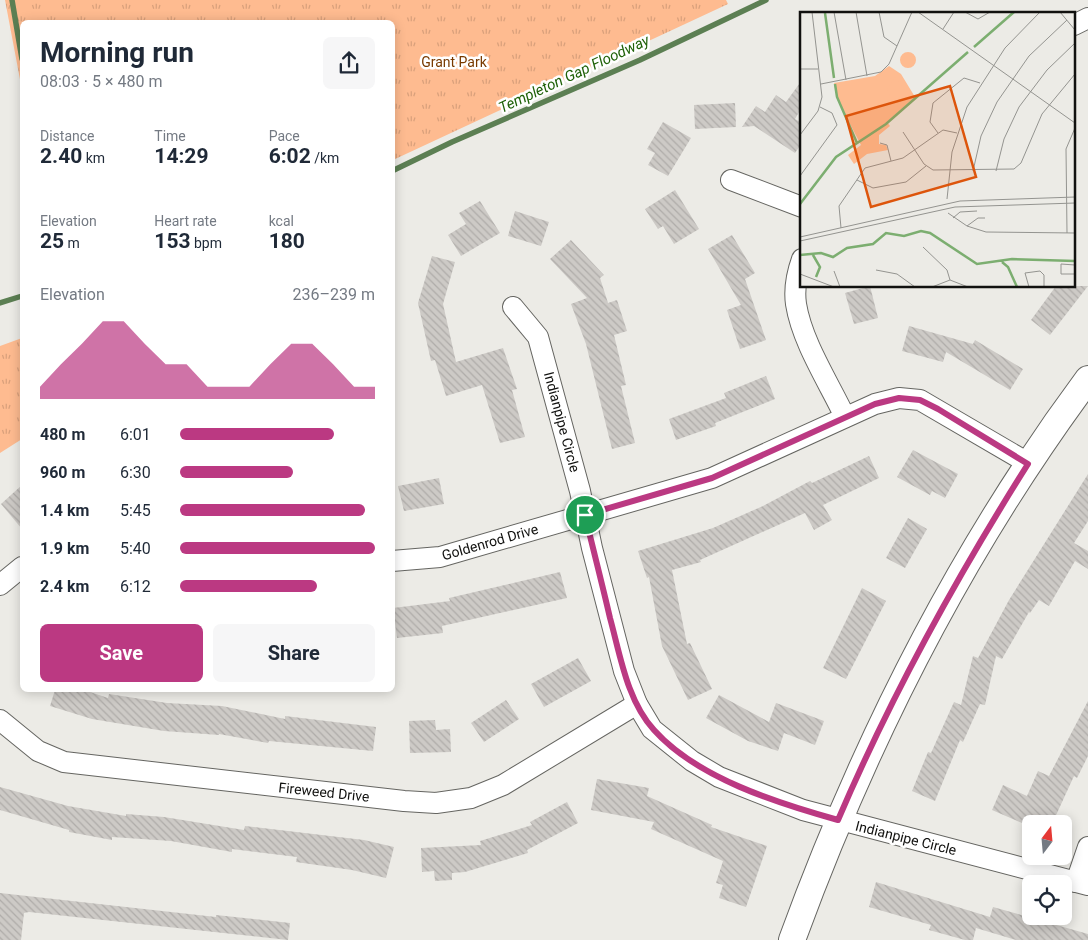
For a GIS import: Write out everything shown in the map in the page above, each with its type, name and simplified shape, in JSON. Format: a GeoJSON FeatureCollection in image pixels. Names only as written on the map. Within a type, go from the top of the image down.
{"type":"FeatureCollection","features":[{"type":"Feature","properties":{"kind":"street"},"geometry":{"type":"LineString","coordinates":[[1076,23],[1088,18]]}},
{"type":"Feature","properties":{"kind":"street"},"geometry":{"type":"LineString","coordinates":[[731,180],[800,206]]}},
{"type":"Feature","properties":{"kind":"street"},"geometry":{"type":"LineString","coordinates":[[800,268],[796,285],[796,304],[800,321],[845,417]]}},
{"type":"Feature","properties":{"kind":"street","name":"Indianpipe Circle"},"geometry":{"type":"LineString","coordinates":[[513,307],[538,337],[624,671],[638,704],[652,729],[692,762],[719,777],[803,810],[1082,883]]}},
{"type":"Feature","properties":{"kind":"street"},"geometry":{"type":"LineString","coordinates":[[792,940],[838,820],[923,640],[978,543],[1028,464],[1088,379]]}},
{"type":"Feature","properties":{"kind":"street","name":"Goldenrod Drive"},"geometry":{"type":"LineString","coordinates":[[395,561],[440,557],[712,478],[875,404],[899,398],[920,400],[938,409],[1028,464]]}},
{"type":"Feature","properties":{"kind":"street"},"geometry":{"type":"LineString","coordinates":[[0,585],[20,569]]}},
{"type":"Feature","properties":{"kind":"street","name":"Fireweed Drive"},"geometry":{"type":"LineString","coordinates":[[0,720],[38,751],[64,762],[395,800],[436,803],[471,798],[503,785],[638,704]]}},
{"type":"Feature","properties":{"kind":"street"},"geometry":{"type":"LineString","coordinates":[[1082,883],[1088,847]]}},
{"type":"Feature","properties":{"kind":"green space","name":"Grant Park"},"geometry":{"type":"Polygon","coordinates":[[[5,0],[726,0],[728,4],[395,159],[395,20],[20,20],[20,79],[5,0]]]}},
{"type":"Feature","properties":{"kind":"green space"},"geometry":{"type":"Polygon","coordinates":[[[20,339],[20,440],[0,453],[0,346],[20,339]]]}},
{"type":"Feature","properties":{"kind":"building"},"geometry":{"type":"Polygon","coordinates":[[[800,83],[800,110],[795,119],[800,122],[800,146],[795,153],[754,126],[742,127],[756,106],[765,112],[776,95],[786,102],[800,83]]]}},
{"type":"Feature","properties":{"kind":"building"},"geometry":{"type":"Polygon","coordinates":[[[735,103],[736,127],[695,129],[694,105],[735,103]]]}},
{"type":"Feature","properties":{"kind":"building"},"geometry":{"type":"Polygon","coordinates":[[[663,122],[691,138],[668,176],[648,165],[655,153],[647,149],[663,122]]]}},
{"type":"Feature","properties":{"kind":"building"},"geometry":{"type":"Polygon","coordinates":[[[675,190],[699,229],[674,244],[663,226],[658,229],[645,209],[675,190]]]}},
{"type":"Feature","properties":{"kind":"building"},"geometry":{"type":"Polygon","coordinates":[[[480,201],[500,233],[461,256],[448,235],[466,224],[459,213],[480,201]]]}},
{"type":"Feature","properties":{"kind":"building"},"geometry":{"type":"Polygon","coordinates":[[[515,211],[549,222],[541,246],[508,236],[515,211]]]}},
{"type":"Feature","properties":{"kind":"building"},"geometry":{"type":"Polygon","coordinates":[[[732,235],[755,273],[745,279],[766,340],[740,349],[727,310],[741,305],[708,249],[732,235]]]}},
{"type":"Feature","properties":{"kind":"building"},"geometry":{"type":"Polygon","coordinates":[[[571,240],[604,275],[600,278],[608,303],[617,300],[627,331],[614,335],[626,385],[621,386],[635,443],[612,449],[586,344],[571,304],[587,298],[550,259],[571,240]]]}},
{"type":"Feature","properties":{"kind":"building"},"geometry":{"type":"Polygon","coordinates":[[[432,256],[455,262],[443,304],[456,362],[503,348],[517,389],[512,390],[525,437],[500,443],[482,385],[446,396],[435,360],[431,361],[418,303],[432,256]]]}},
{"type":"Feature","properties":{"kind":"building"},"geometry":{"type":"Polygon","coordinates":[[[1088,286],[1050,335],[1031,320],[1055,288],[1088,286]]]}},
{"type":"Feature","properties":{"kind":"building"},"geometry":{"type":"Polygon","coordinates":[[[870,288],[878,318],[854,324],[845,293],[870,288]]]}},
{"type":"Feature","properties":{"kind":"building"},"geometry":{"type":"Polygon","coordinates":[[[909,326],[973,344],[975,340],[1023,369],[1010,390],[946,352],[943,362],[902,351],[909,326]]]}},
{"type":"Feature","properties":{"kind":"building"},"geometry":{"type":"Polygon","coordinates":[[[766,376],[775,399],[715,423],[716,426],[676,440],[669,419],[726,398],[724,393],[766,376]]]}},
{"type":"Feature","properties":{"kind":"building"},"geometry":{"type":"Polygon","coordinates":[[[913,450],[958,474],[945,498],[932,491],[930,495],[897,477],[913,450]]]}},
{"type":"Feature","properties":{"kind":"building"},"geometry":{"type":"Polygon","coordinates":[[[869,456],[879,478],[823,505],[832,520],[814,530],[805,513],[700,560],[701,562],[672,570],[687,644],[690,643],[712,689],[688,700],[662,646],[649,577],[647,578],[638,551],[713,528],[763,506],[810,481],[812,483],[869,456]]]}},
{"type":"Feature","properties":{"kind":"building"},"geometry":{"type":"Polygon","coordinates":[[[1088,474],[1088,521],[1074,543],[1088,551],[1088,569],[1075,561],[1049,606],[1039,600],[1029,612],[1002,659],[996,656],[985,705],[980,704],[963,742],[960,740],[935,801],[912,791],[928,752],[931,753],[954,702],[961,705],[973,656],[978,658],[1009,600],[1088,474]]]}},
{"type":"Feature","properties":{"kind":"building"},"geometry":{"type":"Polygon","coordinates":[[[439,478],[444,504],[404,511],[398,486],[439,478]]]}},
{"type":"Feature","properties":{"kind":"building"},"geometry":{"type":"Polygon","coordinates":[[[20,487],[20,527],[1,504],[20,487]]]}},
{"type":"Feature","properties":{"kind":"building"},"geometry":{"type":"Polygon","coordinates":[[[908,518],[927,529],[905,568],[886,558],[908,518]]]}},
{"type":"Feature","properties":{"kind":"building"},"geometry":{"type":"Polygon","coordinates":[[[560,572],[567,598],[442,626],[443,633],[397,638],[395,608],[450,601],[449,598],[560,572]]]}},
{"type":"Feature","properties":{"kind":"building"},"geometry":{"type":"Polygon","coordinates":[[[862,588],[886,601],[846,679],[823,668],[862,588]]]}},
{"type":"Feature","properties":{"kind":"building"},"geometry":{"type":"Polygon","coordinates":[[[578,658],[591,681],[544,707],[531,684],[578,658]]]}},
{"type":"Feature","properties":{"kind":"building"},"geometry":{"type":"Polygon","coordinates":[[[54,692],[90,692],[108,698],[109,694],[167,703],[222,706],[285,719],[285,716],[376,727],[373,751],[269,741],[268,743],[219,734],[164,731],[92,719],[50,706],[54,692]]]}},
{"type":"Feature","properties":{"kind":"building"},"geometry":{"type":"Polygon","coordinates":[[[719,695],[769,722],[776,703],[824,721],[815,745],[784,733],[778,751],[748,741],[706,718],[719,695]]]}},
{"type":"Feature","properties":{"kind":"building"},"geometry":{"type":"Polygon","coordinates":[[[506,700],[519,719],[484,742],[471,723],[506,700]]]}},
{"type":"Feature","properties":{"kind":"building"},"geometry":{"type":"Polygon","coordinates":[[[1088,701],[1088,756],[1077,778],[1074,776],[1056,815],[1022,815],[1022,823],[992,810],[1003,785],[1027,796],[1038,771],[1049,776],[1088,701]]]}},
{"type":"Feature","properties":{"kind":"building"},"geometry":{"type":"Polygon","coordinates":[[[435,720],[436,730],[450,729],[451,752],[410,753],[409,721],[435,720]]]}},
{"type":"Feature","properties":{"kind":"building"},"geometry":{"type":"Polygon","coordinates":[[[597,779],[649,788],[647,796],[712,825],[711,827],[767,846],[746,907],[719,898],[723,885],[716,883],[723,861],[651,829],[654,822],[591,810],[597,779]]]}},
{"type":"Feature","properties":{"kind":"building"},"geometry":{"type":"Polygon","coordinates":[[[0,787],[68,806],[126,816],[126,814],[164,817],[244,830],[245,826],[364,840],[394,847],[386,878],[352,870],[296,862],[297,857],[232,849],[232,852],[171,841],[112,837],[112,840],[69,832],[69,830],[0,810],[0,787]]]}},
{"type":"Feature","properties":{"kind":"building"},"geometry":{"type":"Polygon","coordinates":[[[567,802],[578,823],[527,850],[528,853],[465,872],[452,873],[452,880],[435,881],[434,871],[422,872],[421,848],[481,845],[480,841],[532,825],[530,822],[567,802]]]}},
{"type":"Feature","properties":{"kind":"building"},"geometry":{"type":"Polygon","coordinates":[[[876,882],[990,917],[993,907],[1022,915],[1022,925],[1056,925],[1088,934],[1088,940],[1016,940],[976,928],[973,940],[965,940],[929,930],[931,925],[869,907],[876,882]]]}},
{"type":"Feature","properties":{"kind":"building"},"geometry":{"type":"Polygon","coordinates":[[[0,893],[216,917],[216,915],[290,923],[288,940],[29,912],[24,913],[21,940],[0,940],[0,893]]]}},
{"type":"Feature","properties":{"kind":"waterway"},"geometry":{"type":"LineString","coordinates":[[12,0],[20,47]]}},
{"type":"Feature","properties":{"kind":"waterway","name":"Templeton Gap Floodway"},"geometry":{"type":"LineString","coordinates":[[395,170],[452,142],[640,60],[766,0]]}},
{"type":"Feature","properties":{"kind":"waterway","name":"Templeton Gap Floodway"},"geometry":{"type":"LineString","coordinates":[[0,303],[20,297]]}},
{"type":"Feature","properties":{"kind":"route"},"geometry":{"type":"LineString","coordinates":[[899,398],[920,400],[938,409],[1028,464],[978,543],[923,640],[838,820],[803,810],[719,777],[692,762],[652,729],[638,704],[624,671],[585,515],[712,478],[875,404],[899,398]]}}]}
